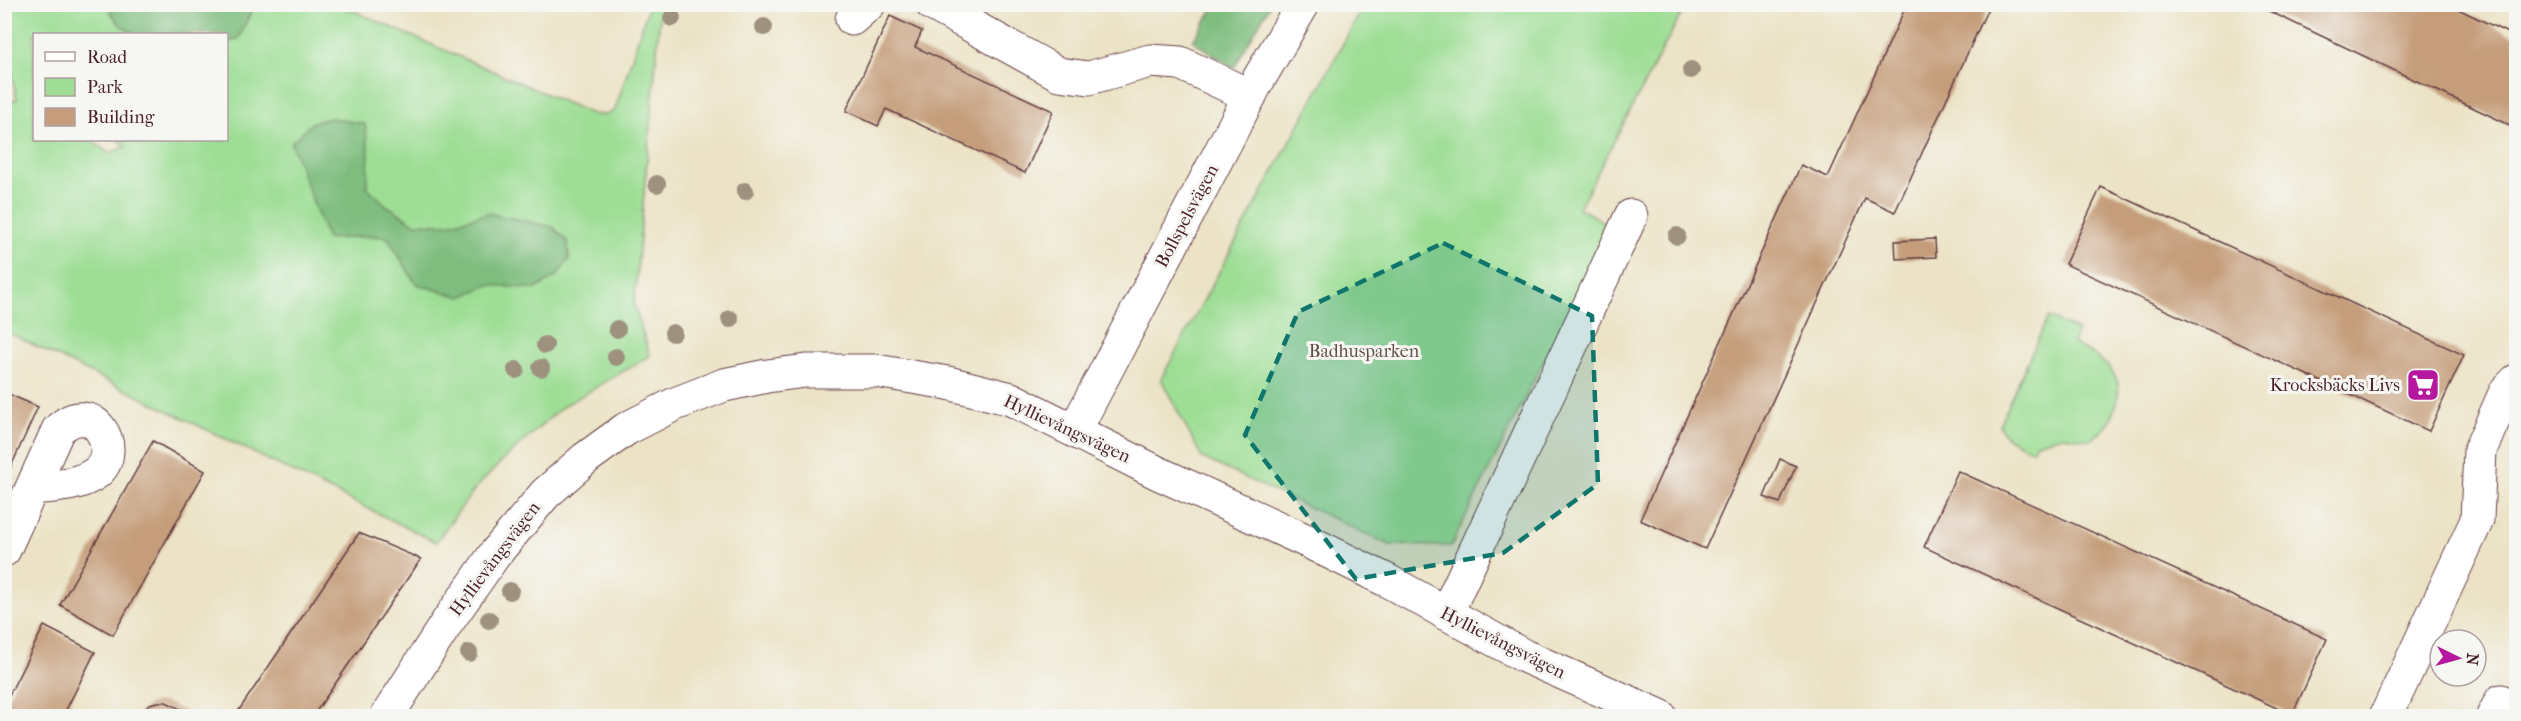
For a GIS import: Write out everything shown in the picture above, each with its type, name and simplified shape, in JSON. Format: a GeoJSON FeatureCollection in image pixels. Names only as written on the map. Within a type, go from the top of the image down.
{"type":"FeatureCollection","features":[{"type":"Feature","properties":{"kind":"street"},"geometry":{"type":"LineString","coordinates":[[932,4],[1059,74],[1089,78],[1150,62],[1180,63],[1250,96]]}},
{"type":"Feature","properties":{"kind":"street","name":"Bollspelsvägen"},"geometry":{"type":"LineString","coordinates":[[1075,430],[1250,96],[1303,4]]}},
{"type":"Feature","properties":{"kind":"street"},"geometry":{"type":"LineString","coordinates":[[1446,614],[1631,216]]}},
{"type":"Feature","properties":{"kind":"street","name":"Hyllievångsvägen"},"geometry":{"type":"LineString","coordinates":[[387,717],[446,624],[495,554],[545,494],[586,458],[626,429],[675,404],[723,385],[806,371],[876,371],[948,383],[1011,399],[1158,473],[1327,551],[1524,656],[1660,717]]}},
{"type":"Feature","properties":{"kind":"street"},"geometry":{"type":"LineString","coordinates":[[2386,717],[2477,520],[2480,450],[2506,391],[2517,381]]}},
{"type":"Feature","properties":{"kind":"street"},"geometry":{"type":"LineString","coordinates":[[4,550],[32,488]]}},
{"type":"Feature","properties":{"kind":"highlighted area"},"geometry":{"type":"Polygon","coordinates":[[[1443,243],[1592,316],[1598,484],[1503,553],[1356,579],[1245,435],[1298,312],[1443,243]]]}},
{"type":"Feature","properties":{"kind":"green space"},"geometry":{"type":"Polygon","coordinates":[[[109,4],[254,5],[239,38],[228,43],[228,33],[133,33],[121,26],[111,13],[109,4]]]}},
{"type":"Feature","properties":{"kind":"green space"},"geometry":{"type":"Polygon","coordinates":[[[5,5],[109,5],[119,22],[134,33],[33,33],[33,141],[92,141],[109,153],[126,147],[119,141],[228,141],[228,43],[239,38],[254,5],[340,5],[592,114],[606,115],[615,110],[649,5],[661,5],[634,305],[650,356],[562,407],[504,459],[474,490],[436,542],[5,331],[5,103],[17,99],[10,68],[5,68],[5,5]]]}},
{"type":"Feature","properties":{"kind":"green space"},"geometry":{"type":"Polygon","coordinates":[[[1215,5],[1270,5],[1234,68],[1193,41],[1215,5]]]}},
{"type":"Feature","properties":{"kind":"green space","name":"Badhusparken"},"geometry":{"type":"Polygon","coordinates":[[[1364,5],[1686,5],[1579,208],[1611,226],[1451,546],[1390,545],[1202,458],[1161,379],[1364,5]]]}},
{"type":"Feature","properties":{"kind":"green space"},"geometry":{"type":"Polygon","coordinates":[[[332,118],[365,124],[369,154],[367,187],[386,205],[414,223],[448,224],[488,213],[553,227],[568,242],[569,259],[557,276],[536,289],[489,285],[461,297],[416,284],[388,238],[373,236],[327,239],[291,143],[313,122],[332,118]]]}},
{"type":"Feature","properties":{"kind":"green space"},"geometry":{"type":"Polygon","coordinates":[[[2048,317],[2078,331],[2073,343],[2109,368],[2118,385],[2118,396],[2109,423],[2091,440],[2063,436],[2036,443],[2032,450],[2007,438],[1999,425],[2048,317]]]}},
{"type":"Feature","properties":{"kind":"building"},"geometry":{"type":"Polygon","coordinates":[[[1907,4],[1990,4],[1895,212],[1865,198],[1705,549],[1640,520],[1801,165],[1828,177],[1907,4]]]}},
{"type":"Feature","properties":{"kind":"building"},"geometry":{"type":"Polygon","coordinates":[[[2254,4],[2448,4],[2516,37],[2516,128],[2254,4]]]}},
{"type":"Feature","properties":{"kind":"building"},"geometry":{"type":"Polygon","coordinates":[[[890,16],[922,31],[915,47],[1053,111],[1025,173],[886,109],[878,126],[846,111],[890,16]]]}},
{"type":"Feature","properties":{"kind":"building"},"geometry":{"type":"Polygon","coordinates":[[[2101,187],[2464,355],[2429,431],[2065,264],[2101,187]]]}},
{"type":"Feature","properties":{"kind":"building"},"geometry":{"type":"Polygon","coordinates":[[[1935,239],[1936,257],[1896,259],[1895,241],[1935,239]]]}},
{"type":"Feature","properties":{"kind":"building"},"geometry":{"type":"Polygon","coordinates":[[[4,392],[38,407],[4,482],[4,392]]]}},
{"type":"Feature","properties":{"kind":"building"},"geometry":{"type":"Polygon","coordinates":[[[153,441],[205,471],[113,635],[60,605],[153,441]]]}},
{"type":"Feature","properties":{"kind":"building"},"geometry":{"type":"Polygon","coordinates":[[[1780,459],[1796,466],[1780,503],[1764,497],[1780,459]]]}},
{"type":"Feature","properties":{"kind":"building"},"geometry":{"type":"Polygon","coordinates":[[[1958,471],[2327,639],[2292,715],[1924,547],[1958,471]]]}},
{"type":"Feature","properties":{"kind":"building"},"geometry":{"type":"Polygon","coordinates":[[[359,533],[421,559],[313,716],[235,716],[359,533]]]}},
{"type":"Feature","properties":{"kind":"building"},"geometry":{"type":"Polygon","coordinates":[[[44,626],[95,652],[63,716],[4,716],[4,705],[44,626]]]}},
{"type":"Feature","properties":{"kind":"building"},"geometry":{"type":"Polygon","coordinates":[[[166,702],[187,712],[190,716],[136,716],[150,704],[166,702]]]}},
{"type":"Feature","properties":{"kind":"place","name":"Krocksbäcks Livs"},"geometry":{"type":"Point","coordinates":[2423,385]}}]}
